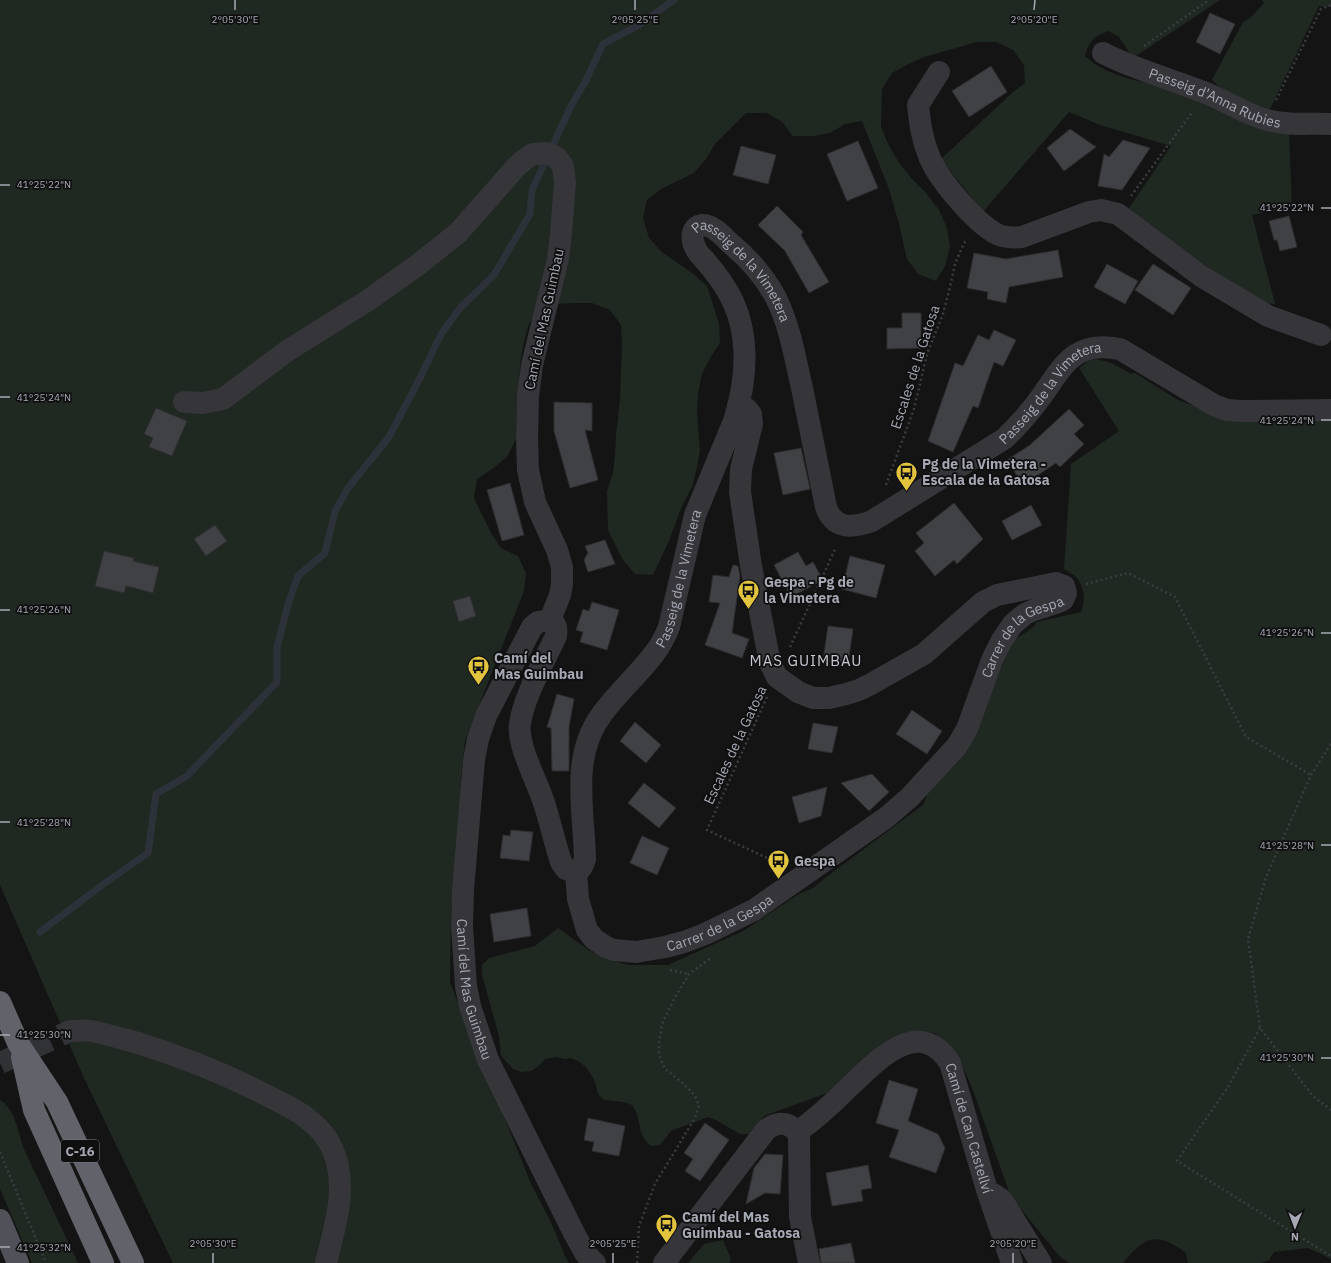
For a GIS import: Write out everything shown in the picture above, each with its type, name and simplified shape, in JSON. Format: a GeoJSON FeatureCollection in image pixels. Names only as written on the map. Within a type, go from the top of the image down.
{"type":"FeatureCollection","features":[{"type":"Feature","properties":{"kind":"highway","name":"C-16"},"geometry":{"type":"LineString","coordinates":[[0,1002],[18,1043],[56,1102],[133,1263]]}},
{"type":"Feature","properties":{"kind":"highway","name":"C-16"},"geometry":{"type":"LineString","coordinates":[[18,1043],[34,1110],[103,1263]]}},
{"type":"Feature","properties":{"kind":"main road"},"geometry":{"type":"LineString","coordinates":[[0,1220],[18,1263]]}},
{"type":"Feature","properties":{"kind":"street","name":"Passeig d'Anna Rubies"},"geometry":{"type":"LineString","coordinates":[[1103,53],[1122,63],[1206,93],[1252,115],[1267,120],[1279,123],[1331,124]]}},
{"type":"Feature","properties":{"kind":"street"},"geometry":{"type":"LineString","coordinates":[[940,72],[918,105],[921,133],[930,158],[945,184],[969,211],[995,233],[1012,238],[1022,237],[1089,212],[1102,210],[1118,214],[1201,276],[1268,316],[1328,336]]}},
{"type":"Feature","properties":{"kind":"street","name":"Camí del Mas Guimbau"},"geometry":{"type":"LineString","coordinates":[[184,402],[204,403],[223,398],[287,351],[367,301],[415,267],[458,233],[517,166],[528,157],[540,153],[546,153],[552,155],[560,162],[565,171],[566,183],[562,233],[558,259],[532,365],[528,396],[527,439],[528,470],[536,502],[562,567],[562,584],[560,594],[550,620],[538,622],[532,627],[486,716],[478,739],[474,760],[463,890],[462,927],[466,986],[470,1006],[488,1060],[574,1233],[585,1253],[595,1263]]}},
{"type":"Feature","properties":{"kind":"street","name":"Passeig de la Vimetera"},"geometry":{"type":"LineString","coordinates":[[576,872],[584,865],[585,859],[581,806],[582,768],[588,741],[593,728],[602,714],[654,654],[662,643],[669,627],[695,515],[734,421],[744,378],[745,351],[737,312],[729,293],[718,276],[696,249],[692,236],[693,231],[699,226],[709,226],[734,246],[758,270],[777,299],[788,328],[794,351],[826,507],[834,520],[846,526],[864,524],[872,521],[1004,439],[1036,404],[1064,365],[1073,356],[1083,350],[1094,347],[1120,349],[1214,406],[1227,410],[1331,410]]}},
{"type":"Feature","properties":{"kind":"street"},"geometry":{"type":"LineString","coordinates":[[738,406],[747,409],[752,419],[750,436],[741,469],[740,492],[759,609],[770,663],[777,677]]}},
{"type":"Feature","properties":{"kind":"street","name":"Carrer de la Gespa"},"geometry":{"type":"LineString","coordinates":[[576,872],[578,899],[584,922],[590,935],[600,943],[614,950],[636,952],[684,942],[711,931],[754,910],[887,817],[910,796],[957,746],[967,729],[984,681],[1002,640],[1013,624],[1025,614],[1063,600],[1066,589],[1060,584],[1051,583],[997,595],[983,602],[924,654],[872,684],[846,694],[829,698],[813,698],[798,692],[777,677]]}},
{"type":"Feature","properties":{"kind":"street"},"geometry":{"type":"LineString","coordinates":[[550,620],[553,621],[556,627],[556,636],[528,696],[520,723],[520,731],[523,746],[543,800],[561,862],[570,872],[576,872]]}},
{"type":"Feature","properties":{"kind":"street"},"geometry":{"type":"LineString","coordinates":[[70,1031],[90,1031],[124,1039],[167,1052],[246,1084],[309,1119],[320,1130],[331,1146],[340,1173],[340,1205],[326,1263]]}},
{"type":"Feature","properties":{"kind":"street","name":"Camí de Can Castellví"},"geometry":{"type":"LineString","coordinates":[[797,1132],[815,1120],[882,1057],[902,1045],[912,1042],[922,1042],[940,1050],[950,1064],[987,1190],[1012,1263]]}},
{"type":"Feature","properties":{"kind":"street"},"geometry":{"type":"LineString","coordinates":[[664,1263],[766,1130],[772,1125],[784,1123],[792,1126],[797,1132],[800,1140],[800,1217],[809,1263]]}},
{"type":"Feature","properties":{"kind":"street"},"geometry":{"type":"LineString","coordinates":[[987,1190],[1002,1200],[1042,1263]]}},
{"type":"Feature","properties":{"kind":"path"},"geometry":{"type":"LineString","coordinates":[[1122,63],[1209,0]]}},
{"type":"Feature","properties":{"kind":"path"},"geometry":{"type":"LineString","coordinates":[[1267,120],[1321,10],[1331,5]]}},
{"type":"Feature","properties":{"kind":"path"},"geometry":{"type":"LineString","coordinates":[[1118,214],[1206,93]]}},
{"type":"Feature","properties":{"kind":"path","name":"Escales de la Gatosa"},"geometry":{"type":"LineString","coordinates":[[872,521],[914,409],[927,354],[943,314],[955,264],[964,243],[981,222]]}},
{"type":"Feature","properties":{"kind":"path","name":"Escales de la Gatosa"},"geometry":{"type":"LineString","coordinates":[[804,875],[706,830],[846,526]]}},
{"type":"Feature","properties":{"kind":"path"},"geometry":{"type":"LineString","coordinates":[[1066,589],[1128,574],[1175,597],[1246,737],[1311,775]]}},
{"type":"Feature","properties":{"kind":"path"},"geometry":{"type":"LineString","coordinates":[[1331,744],[1311,775],[1266,877],[1248,939],[1260,1028],[1313,1096],[1331,1110]]}},
{"type":"Feature","properties":{"kind":"path"},"geometry":{"type":"LineString","coordinates":[[636,1263],[639,1226],[655,1184],[695,1118],[699,1105],[695,1096],[684,1084],[665,1069],[659,1055],[662,1024],[674,999],[689,974],[714,956]]}},
{"type":"Feature","properties":{"kind":"path"},"geometry":{"type":"LineString","coordinates":[[1260,1028],[1228,1087],[1177,1161],[1331,1256]]}},
{"type":"Feature","properties":{"kind":"path"},"geometry":{"type":"LineString","coordinates":[[0,1152],[46,1263]]}},
{"type":"Feature","properties":{"kind":"shaded area"},"geometry":{"type":"Polygon","coordinates":[[[0,0],[1220,0],[1133,58],[1119,37],[1108,31],[1095,37],[1085,56],[1095,64],[1116,75],[1190,96],[1289,132],[1292,207],[1252,215],[1275,304],[1264,303],[1253,298],[1147,225],[1129,208],[1171,146],[1100,125],[1069,112],[983,212],[941,159],[1013,92],[1025,83],[1024,65],[1013,50],[996,42],[977,42],[924,57],[892,73],[882,89],[881,127],[889,146],[900,164],[939,210],[947,228],[950,246],[945,266],[936,281],[918,274],[907,259],[889,189],[862,121],[845,124],[830,133],[813,136],[793,136],[782,122],[767,113],[746,113],[715,144],[706,159],[694,173],[661,189],[647,200],[643,218],[649,238],[662,252],[692,273],[707,286],[719,324],[720,343],[702,374],[698,393],[697,411],[700,450],[692,487],[682,506],[669,541],[653,575],[635,574],[623,560],[608,530],[607,491],[613,473],[620,399],[622,344],[621,325],[610,310],[592,303],[555,304],[537,311],[528,326],[523,346],[520,365],[516,439],[507,457],[477,479],[474,498],[491,533],[501,548],[518,556],[526,573],[524,591],[465,741],[461,778],[460,834],[451,909],[450,983],[532,1186],[551,1222],[569,1263],[173,1263],[84,1078],[0,885],[0,0]]]}},
{"type":"Feature","properties":{"kind":"shaded area"},"geometry":{"type":"Polygon","coordinates":[[[1262,0],[1331,0],[1331,7],[1319,6],[1270,109],[1231,94],[1212,80],[1243,22],[1250,18],[1264,3],[1262,0]]]}},
{"type":"Feature","properties":{"kind":"shaded area"},"geometry":{"type":"Polygon","coordinates":[[[1096,359],[1109,362],[1132,374],[1135,373],[1178,400],[1210,412],[1331,420],[1331,1259],[1308,1248],[1274,1252],[1269,1260],[1261,1263],[1188,1263],[1186,1253],[1167,1241],[1159,1239],[1145,1242],[1138,1247],[1123,1263],[1070,1263],[1061,1258],[1011,1197],[971,1085],[957,1054],[935,1033],[915,1032],[827,1093],[764,1116],[749,1134],[740,1134],[708,1117],[671,1131],[660,1145],[651,1146],[645,1140],[641,1132],[637,1114],[632,1105],[623,1102],[604,1100],[598,1094],[592,1076],[586,1067],[578,1061],[570,1058],[565,1059],[556,1057],[545,1059],[539,1066],[531,1071],[521,1072],[513,1069],[501,1056],[499,1036],[482,975],[482,965],[489,958],[535,946],[558,928],[590,951],[620,963],[630,965],[668,965],[743,931],[799,894],[813,888],[923,805],[927,795],[962,751],[1014,640],[1035,626],[1036,622],[1081,612],[1084,596],[1081,585],[1076,577],[1064,569],[1071,464],[1119,431],[1079,368],[1088,361],[1096,359]]]}},
{"type":"Feature","properties":{"kind":"shaded area"},"geometry":{"type":"Polygon","coordinates":[[[0,1100],[13,1115],[23,1147],[78,1263],[32,1263],[0,1189],[0,1100]]]}},
{"type":"Feature","properties":{"kind":"shaded area"},"geometry":{"type":"Polygon","coordinates":[[[723,1240],[731,1259],[729,1263],[688,1263],[704,1244],[723,1240]]]}},
{"type":"Feature","properties":{"kind":"building"},"geometry":{"type":"Polygon","coordinates":[[[1210,13],[1235,24],[1220,54],[1196,42],[1210,13]]]}},
{"type":"Feature","properties":{"kind":"building"},"geometry":{"type":"Polygon","coordinates":[[[991,66],[1007,92],[969,117],[952,91],[991,66]]]}},
{"type":"Feature","properties":{"kind":"building"},"geometry":{"type":"Polygon","coordinates":[[[1070,129],[1096,147],[1064,171],[1047,148],[1070,129]]]}},
{"type":"Feature","properties":{"kind":"building"},"geometry":{"type":"Polygon","coordinates":[[[1123,140],[1150,148],[1122,190],[1098,186],[1104,154],[1109,157],[1123,140]]]}},
{"type":"Feature","properties":{"kind":"building"},"geometry":{"type":"Polygon","coordinates":[[[858,141],[878,188],[847,201],[827,154],[858,141]]]}},
{"type":"Feature","properties":{"kind":"building"},"geometry":{"type":"Polygon","coordinates":[[[741,146],[776,155],[768,184],[733,175],[741,146]]]}},
{"type":"Feature","properties":{"kind":"building"},"geometry":{"type":"Polygon","coordinates":[[[777,206],[803,232],[801,235],[829,282],[809,293],[785,251],[758,225],[777,206]]]}},
{"type":"Feature","properties":{"kind":"building"},"geometry":{"type":"Polygon","coordinates":[[[1289,216],[1297,247],[1280,251],[1277,240],[1274,240],[1269,221],[1289,216]]]}},
{"type":"Feature","properties":{"kind":"building"},"geometry":{"type":"Polygon","coordinates":[[[1058,250],[1063,277],[1009,287],[1006,303],[987,299],[988,292],[967,288],[974,253],[1006,259],[1058,250]]]}},
{"type":"Feature","properties":{"kind":"building"},"geometry":{"type":"Polygon","coordinates":[[[1107,264],[1138,281],[1125,304],[1094,287],[1107,264]]]}},
{"type":"Feature","properties":{"kind":"building"},"geometry":{"type":"Polygon","coordinates":[[[1153,264],[1191,288],[1173,315],[1135,290],[1153,264]]]}},
{"type":"Feature","properties":{"kind":"building"},"geometry":{"type":"Polygon","coordinates":[[[902,313],[921,313],[921,348],[887,349],[887,328],[902,328],[902,313]]]}},
{"type":"Feature","properties":{"kind":"building"},"geometry":{"type":"Polygon","coordinates":[[[994,330],[1016,340],[1003,366],[994,362],[978,408],[973,406],[953,452],[928,441],[955,363],[963,366],[978,335],[989,340],[994,330]]]}},
{"type":"Feature","properties":{"kind":"building"},"geometry":{"type":"Polygon","coordinates":[[[554,402],[592,403],[592,431],[585,430],[598,480],[570,488],[554,431],[554,402]]]}},
{"type":"Feature","properties":{"kind":"building"},"geometry":{"type":"Polygon","coordinates":[[[156,408],[187,421],[172,456],[149,447],[153,438],[144,434],[156,408]]]}},
{"type":"Feature","properties":{"kind":"building"},"geometry":{"type":"Polygon","coordinates":[[[1069,409],[1084,425],[1074,434],[1084,444],[1060,467],[1056,463],[1023,485],[1007,460],[1030,445],[1069,409]]]}},
{"type":"Feature","properties":{"kind":"building"},"geometry":{"type":"Polygon","coordinates":[[[801,448],[810,489],[783,495],[774,453],[801,448]]]}},
{"type":"Feature","properties":{"kind":"building"},"geometry":{"type":"Polygon","coordinates":[[[510,483],[524,535],[502,541],[487,490],[510,483]]]}},
{"type":"Feature","properties":{"kind":"building"},"geometry":{"type":"Polygon","coordinates":[[[954,503],[983,539],[957,564],[954,560],[935,576],[915,551],[924,543],[916,533],[954,503]]]}},
{"type":"Feature","properties":{"kind":"building"},"geometry":{"type":"Polygon","coordinates":[[[1031,505],[1042,525],[1012,540],[1002,521],[1031,505]]]}},
{"type":"Feature","properties":{"kind":"building"},"geometry":{"type":"Polygon","coordinates":[[[215,525],[227,541],[206,556],[194,539],[215,525]]]}},
{"type":"Feature","properties":{"kind":"building"},"geometry":{"type":"Polygon","coordinates":[[[605,540],[615,564],[588,572],[584,560],[588,553],[585,546],[605,540]]]}},
{"type":"Feature","properties":{"kind":"building"},"geometry":{"type":"Polygon","coordinates":[[[104,551],[134,558],[133,561],[159,567],[153,593],[126,586],[124,593],[95,586],[104,551]]]}},
{"type":"Feature","properties":{"kind":"building"},"geometry":{"type":"Polygon","coordinates":[[[798,552],[806,566],[813,562],[823,580],[791,597],[774,565],[798,552]]]}},
{"type":"Feature","properties":{"kind":"building"},"geometry":{"type":"Polygon","coordinates":[[[850,556],[885,565],[876,598],[842,589],[850,556]]]}},
{"type":"Feature","properties":{"kind":"building"},"geometry":{"type":"Polygon","coordinates":[[[733,565],[738,566],[740,576],[732,633],[749,639],[742,658],[705,645],[720,603],[709,602],[713,575],[729,577],[733,565]]]}},
{"type":"Feature","properties":{"kind":"building"},"geometry":{"type":"Polygon","coordinates":[[[470,596],[476,616],[459,622],[453,601],[470,596]]]}},
{"type":"Feature","properties":{"kind":"building"},"geometry":{"type":"Polygon","coordinates":[[[592,602],[619,610],[607,650],[580,642],[583,632],[576,630],[583,609],[589,611],[592,602]]]}},
{"type":"Feature","properties":{"kind":"building"},"geometry":{"type":"Polygon","coordinates":[[[828,626],[853,629],[848,664],[823,661],[828,626]]]}},
{"type":"Feature","properties":{"kind":"building"},"geometry":{"type":"Polygon","coordinates":[[[557,694],[574,699],[569,727],[569,771],[552,771],[551,728],[547,727],[557,694]]]}},
{"type":"Feature","properties":{"kind":"building"},"geometry":{"type":"Polygon","coordinates":[[[912,710],[942,731],[927,754],[896,734],[912,710]]]}},
{"type":"Feature","properties":{"kind":"building"},"geometry":{"type":"Polygon","coordinates":[[[635,722],[661,745],[646,763],[620,741],[635,722]]]}},
{"type":"Feature","properties":{"kind":"building"},"geometry":{"type":"Polygon","coordinates":[[[813,723],[838,727],[832,753],[808,749],[813,723]]]}},
{"type":"Feature","properties":{"kind":"building"},"geometry":{"type":"Polygon","coordinates":[[[872,774],[889,792],[869,811],[841,783],[872,774]]]}},
{"type":"Feature","properties":{"kind":"building"},"geometry":{"type":"Polygon","coordinates":[[[644,783],[676,808],[659,828],[628,803],[644,783]]]}},
{"type":"Feature","properties":{"kind":"building"},"geometry":{"type":"Polygon","coordinates":[[[827,787],[821,816],[799,823],[792,797],[827,787]]]}},
{"type":"Feature","properties":{"kind":"building"},"geometry":{"type":"Polygon","coordinates":[[[511,830],[533,832],[529,861],[500,858],[503,835],[510,836],[511,830]]]}},
{"type":"Feature","properties":{"kind":"building"},"geometry":{"type":"Polygon","coordinates":[[[642,836],[669,848],[657,875],[630,863],[642,836]]]}},
{"type":"Feature","properties":{"kind":"building"},"geometry":{"type":"Polygon","coordinates":[[[527,908],[531,936],[494,942],[490,914],[527,908]]]}},
{"type":"Feature","properties":{"kind":"building"},"geometry":{"type":"Polygon","coordinates":[[[889,1080],[918,1089],[908,1121],[938,1134],[945,1148],[936,1173],[889,1157],[899,1130],[876,1123],[889,1080]]]}},
{"type":"Feature","properties":{"kind":"building"},"geometry":{"type":"Polygon","coordinates":[[[588,1118],[625,1126],[619,1156],[592,1151],[594,1142],[584,1140],[588,1118]]]}},
{"type":"Feature","properties":{"kind":"building"},"geometry":{"type":"Polygon","coordinates":[[[705,1123],[729,1140],[700,1181],[685,1171],[693,1159],[684,1153],[705,1123]]]}},
{"type":"Feature","properties":{"kind":"building"},"geometry":{"type":"Polygon","coordinates":[[[765,1154],[783,1155],[780,1194],[765,1193],[746,1204],[754,1168],[765,1154]]]}},
{"type":"Feature","properties":{"kind":"building"},"geometry":{"type":"Polygon","coordinates":[[[868,1165],[872,1188],[861,1190],[863,1201],[832,1206],[826,1173],[868,1165]]]}},
{"type":"Feature","properties":{"kind":"building"},"geometry":{"type":"Polygon","coordinates":[[[851,1243],[855,1263],[821,1263],[819,1249],[851,1243]]]}},
{"type":"Feature","properties":{"kind":"waterway"},"geometry":{"type":"LineString","coordinates":[[40,932],[148,853],[156,794],[187,776],[277,682],[277,647],[289,601],[298,576],[325,553],[335,511],[348,488],[389,437],[441,334],[461,307],[494,275],[530,214],[532,190],[570,108],[586,80],[603,44],[639,25],[674,0]]}},
{"type":"Feature","properties":{"kind":"tunnel"},"geometry":{"type":"LineString","coordinates":[[0,1063],[70,1031]]}},
{"type":"Feature","properties":{"kind":"place","name":"Pg de la Vimetera - Escala de la Gatosa"},"geometry":{"type":"Point","coordinates":[906,492]}},
{"type":"Feature","properties":{"kind":"place","name":"Gespa - Pg de la Vimetera"},"geometry":{"type":"Point","coordinates":[749,610]}},
{"type":"Feature","properties":{"kind":"place","name":"Camí del Mas Guimbau"},"geometry":{"type":"Point","coordinates":[479,686]}},
{"type":"Feature","properties":{"kind":"place","name":"Gespa"},"geometry":{"type":"Point","coordinates":[779,880]}},
{"type":"Feature","properties":{"kind":"place","name":"Camí del Mas Guimbau - Gatosa"},"geometry":{"type":"Point","coordinates":[666,1244]}},
{"type":"Feature","properties":{"kind":"district","name":"MAS GUIMBAU"},"geometry":{"type":"Point","coordinates":[806,661]}}]}
